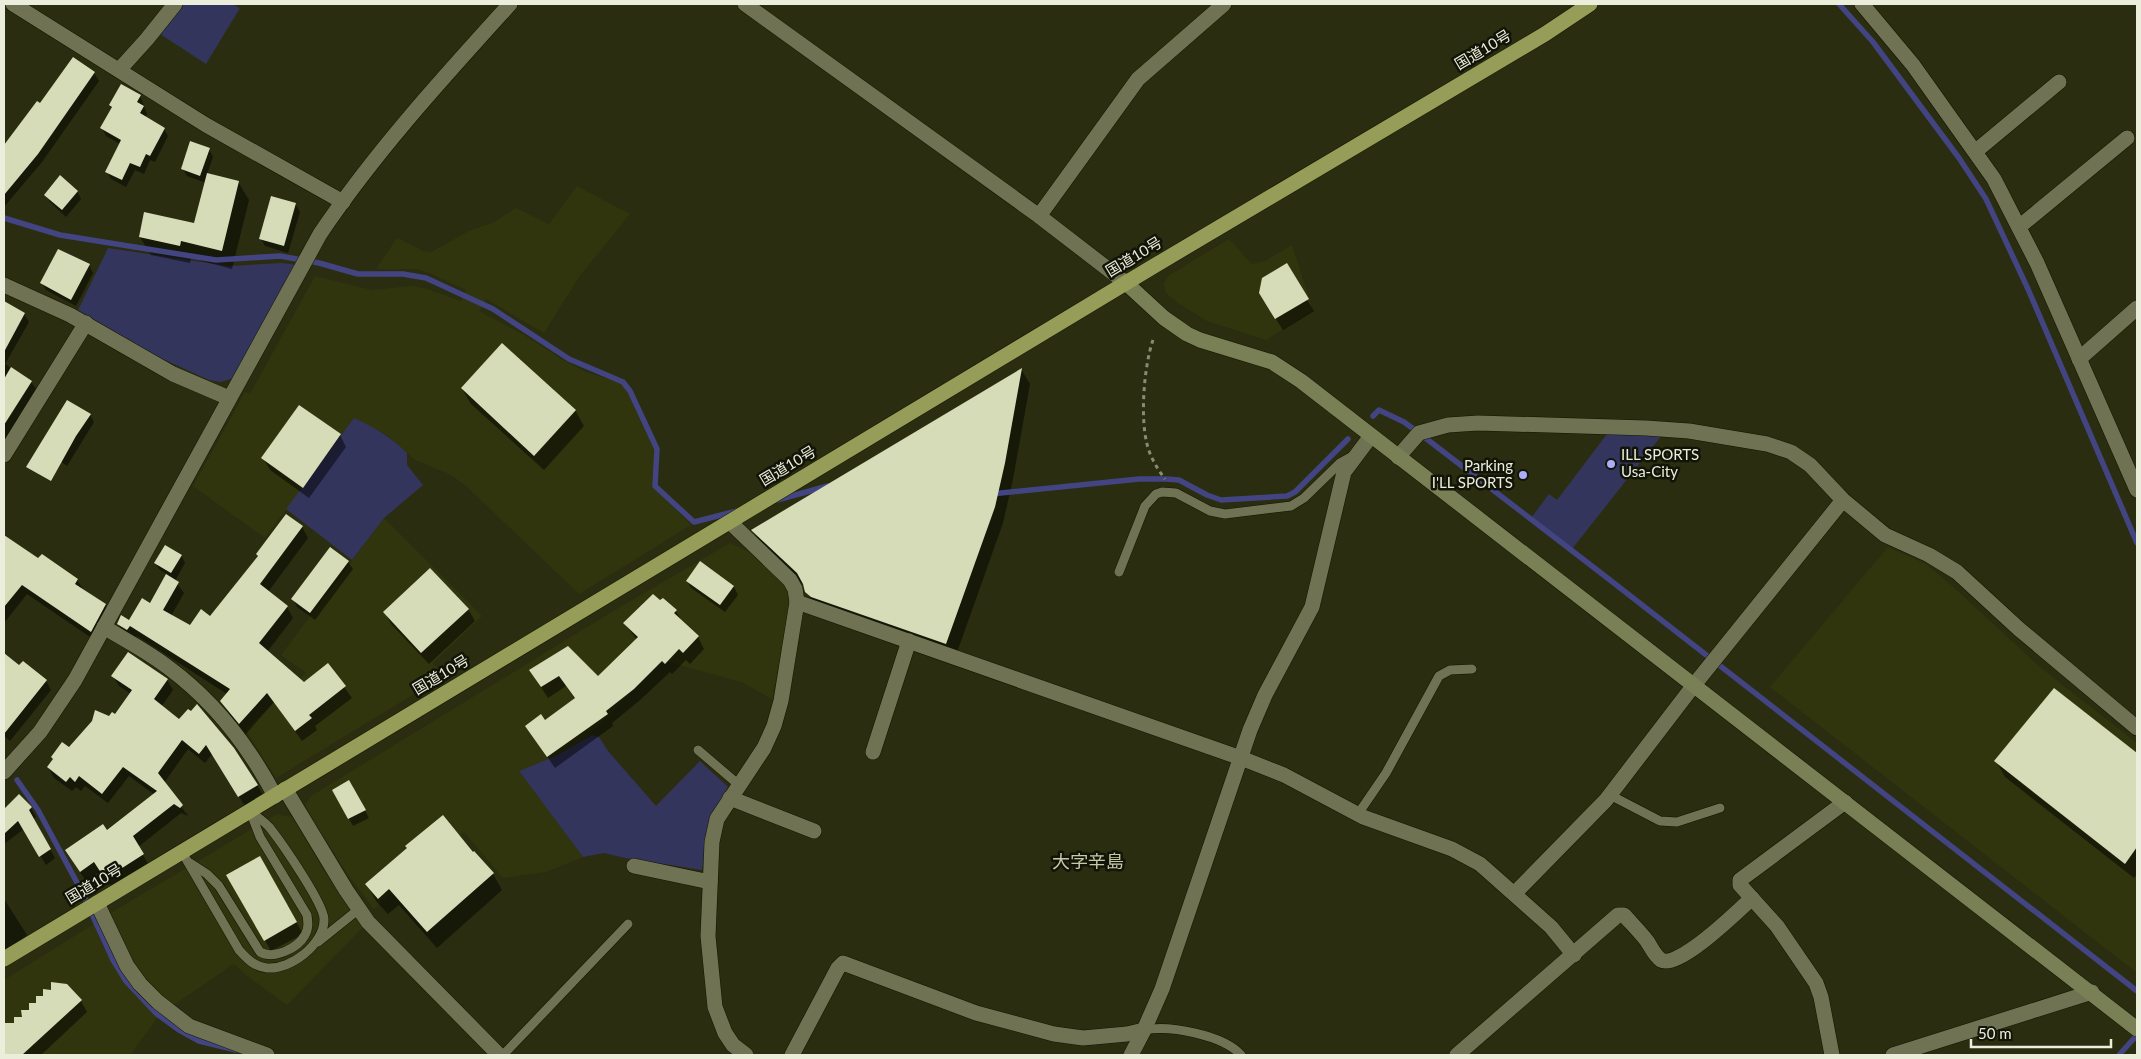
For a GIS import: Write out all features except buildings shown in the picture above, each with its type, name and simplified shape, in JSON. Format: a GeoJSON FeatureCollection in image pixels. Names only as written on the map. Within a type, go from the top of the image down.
{"type":"FeatureCollection","features":[{"type":"Feature","properties":{"kind":"highway","name":"国道10号"},"geometry":{"type":"LineString","coordinates":[[4,959],[97,903],[185,857],[250,811],[1126,283],[1536,39],[1590,4]]}},
{"type":"Feature","properties":{"kind":"street"},"geometry":{"type":"LineString","coordinates":[[14,4],[238,144],[343,202]]}},
{"type":"Feature","properties":{"kind":"street"},"geometry":{"type":"LineString","coordinates":[[119,70],[175,4]]}},
{"type":"Feature","properties":{"kind":"street"},"geometry":{"type":"LineString","coordinates":[[4,770],[40,732],[56,710],[104,627],[309,252],[390,139],[510,4]]}},
{"type":"Feature","properties":{"kind":"street"},"geometry":{"type":"LineString","coordinates":[[746,4],[1039,216],[1126,283],[1175,327],[1200,340],[1272,362],[1301,381],[2137,1028]]}},
{"type":"Feature","properties":{"kind":"street"},"geometry":{"type":"LineString","coordinates":[[1039,216],[1138,79],[1224,4]]}},
{"type":"Feature","properties":{"kind":"street"},"geometry":{"type":"LineString","coordinates":[[1862,4],[1913,65],[1976,151],[1994,179],[2037,263],[2137,490]]}},
{"type":"Feature","properties":{"kind":"street"},"geometry":{"type":"LineString","coordinates":[[1976,151],[2059,82]]}},
{"type":"Feature","properties":{"kind":"street"},"geometry":{"type":"LineString","coordinates":[[2019,227],[2127,138]]}},
{"type":"Feature","properties":{"kind":"street"},"geometry":{"type":"LineString","coordinates":[[4,285],[86,323],[159,366],[229,398]]}},
{"type":"Feature","properties":{"kind":"street"},"geometry":{"type":"LineString","coordinates":[[2079,359],[2137,308]]}},
{"type":"Feature","properties":{"kind":"street"},"geometry":{"type":"LineString","coordinates":[[4,455],[86,323]]}},
{"type":"Feature","properties":{"kind":"street"},"geometry":{"type":"LineString","coordinates":[[1398,457],[1419,433],[1471,423],[1646,428],[1689,432],[1767,444],[1791,452],[1810,465],[1843,500],[1885,535],[1929,555],[1957,572],[2019,629],[2137,728]]}},
{"type":"Feature","properties":{"kind":"street"},"geometry":{"type":"LineString","coordinates":[[1131,1055],[1162,989],[1241,758],[1265,695],[1312,606],[1344,472],[1371,436]]}},
{"type":"Feature","properties":{"kind":"street"},"geometry":{"type":"LineString","coordinates":[[1515,893],[1588,820],[1610,795],[1694,685],[1843,500]]}},
{"type":"Feature","properties":{"kind":"street"},"geometry":{"type":"LineString","coordinates":[[729,522],[790,580],[795,589],[796,602],[781,701],[774,726],[764,748],[716,819],[713,831],[708,936],[716,1007],[725,1034],[733,1045],[746,1055]]}},
{"type":"Feature","properties":{"kind":"street"},"geometry":{"type":"LineString","coordinates":[[796,602],[1241,758],[1284,775],[1358,814],[1462,854],[1486,868],[1515,893],[1551,926],[1574,955]]}},
{"type":"Feature","properties":{"kind":"street"},"geometry":{"type":"LineString","coordinates":[[104,627],[167,666],[206,699],[230,725],[280,793],[359,909],[389,945],[497,1054]]}},
{"type":"Feature","properties":{"kind":"street"},"geometry":{"type":"LineString","coordinates":[[873,752],[909,641]]}},
{"type":"Feature","properties":{"kind":"street"},"geometry":{"type":"LineString","coordinates":[[735,791],[814,831]]}},
{"type":"Feature","properties":{"kind":"street"},"geometry":{"type":"LineString","coordinates":[[1832,1055],[1821,997],[1816,983],[1777,926],[1740,885],[1740,880],[1845,802]]}},
{"type":"Feature","properties":{"kind":"street"},"geometry":{"type":"LineString","coordinates":[[634,866],[710,882]]}},
{"type":"Feature","properties":{"kind":"street"},"geometry":{"type":"LineString","coordinates":[[1457,1055],[1618,915],[1622,914],[1646,940],[1658,958],[1665,962],[1670,961],[1708,937],[1752,898]]}},
{"type":"Feature","properties":{"kind":"street"},"geometry":{"type":"LineString","coordinates":[[97,903],[127,966],[140,984],[158,1002],[189,1026],[267,1055]]}},
{"type":"Feature","properties":{"kind":"street"},"geometry":{"type":"LineString","coordinates":[[792,1055],[838,968],[843,963],[976,1013],[1054,1034],[1083,1038],[1127,1034],[1144,1030]]}},
{"type":"Feature","properties":{"kind":"street"},"geometry":{"type":"LineString","coordinates":[[1893,1055],[2092,992]]}},
{"type":"Feature","properties":{"kind":"lane"},"geometry":{"type":"LineString","coordinates":[[1119,572],[1148,501],[1162,492],[1176,493],[1204,509],[1218,513],[1291,506],[1304,498],[1345,460],[1354,457]]}},
{"type":"Feature","properties":{"kind":"lane"},"geometry":{"type":"LineString","coordinates":[[1358,814],[1386,773],[1439,676],[1450,670],[1472,669]]}},
{"type":"Feature","properties":{"kind":"lane"},"geometry":{"type":"LineString","coordinates":[[698,750],[735,791]]}},
{"type":"Feature","properties":{"kind":"lane"},"geometry":{"type":"LineString","coordinates":[[1610,795],[1660,820],[1668,822],[1677,822],[1720,808]]}},
{"type":"Feature","properties":{"kind":"lane"},"geometry":{"type":"LineString","coordinates":[[185,857],[219,886],[260,952],[266,955],[276,954],[300,942],[307,930],[307,915],[260,837],[250,811]]}},
{"type":"Feature","properties":{"kind":"lane"},"geometry":{"type":"LineString","coordinates":[[250,811],[270,827],[324,913],[322,932],[310,948]]}},
{"type":"Feature","properties":{"kind":"lane"},"geometry":{"type":"LineString","coordinates":[[185,857],[239,950],[251,962],[267,968],[281,966],[301,955],[359,909]]}},
{"type":"Feature","properties":{"kind":"lane"},"geometry":{"type":"LineString","coordinates":[[497,1054],[628,924]]}},
{"type":"Feature","properties":{"kind":"lane"},"geometry":{"type":"LineString","coordinates":[[1144,1030],[1166,1028],[1208,1038],[1228,1045],[1240,1055]]}},
{"type":"Feature","properties":{"kind":"path"},"geometry":{"type":"LineString","coordinates":[[1153,340],[1145,372],[1146,440],[1156,466],[1176,493]]}},
{"type":"Feature","properties":{"kind":"shaded area"},"geometry":{"type":"Polygon","coordinates":[[[181,4],[232,4],[240,8],[206,64],[160,34],[181,4]]]}},
{"type":"Feature","properties":{"kind":"shaded area"},"geometry":{"type":"Polygon","coordinates":[[[577,186],[630,214],[579,277],[544,333],[486,299],[479,311],[524,335],[563,360],[586,372],[620,383],[625,388],[654,449],[656,456],[652,479],[655,489],[691,525],[579,594],[465,485],[451,475],[415,460],[388,436],[354,418],[265,538],[193,486],[245,392],[250,394],[315,276],[372,290],[411,286],[424,288],[461,301],[466,290],[429,273],[416,269],[376,269],[397,238],[423,251],[431,252],[469,231],[494,222],[516,208],[549,224],[577,186]]]}},
{"type":"Feature","properties":{"kind":"shaded area"},"geometry":{"type":"Polygon","coordinates":[[[1229,239],[1252,264],[1265,261],[1292,245],[1313,310],[1266,340],[1207,321],[1166,293],[1164,284],[1168,276],[1229,239]]]}},
{"type":"Feature","properties":{"kind":"shaded area"},"geometry":{"type":"Polygon","coordinates":[[[108,248],[229,266],[282,263],[298,265],[235,378],[220,382],[209,380],[154,355],[78,310],[108,248]]]}},
{"type":"Feature","properties":{"kind":"shaded area"},"geometry":{"type":"Polygon","coordinates":[[[354,418],[382,433],[407,453],[407,465],[423,485],[384,518],[352,560],[286,509],[354,418]]]}},
{"type":"Feature","properties":{"kind":"shaded area","name":"ILL SPORTS Usa-City"},"geometry":{"type":"Polygon","coordinates":[[[1607,434],[1662,435],[1572,549],[1531,518],[1549,494],[1557,500],[1607,434]]]}},
{"type":"Feature","properties":{"kind":"shaded area"},"geometry":{"type":"Polygon","coordinates":[[[384,518],[482,616],[433,663],[444,676],[276,778],[245,729],[306,673],[281,655],[384,518]]]}},
{"type":"Feature","properties":{"kind":"shaded area"},"geometry":{"type":"Polygon","coordinates":[[[730,543],[754,554],[782,579],[789,593],[788,614],[772,699],[741,682],[668,662],[654,666],[613,712],[586,738],[558,755],[519,771],[583,857],[546,872],[503,878],[464,832],[417,869],[374,909],[348,875],[313,820],[305,805],[311,796],[610,613],[730,543]]]}},
{"type":"Feature","properties":{"kind":"shaded area"},"geometry":{"type":"Polygon","coordinates":[[[1888,547],[1926,564],[2041,668],[2137,743],[2137,973],[1770,687],[1888,547]]]}},
{"type":"Feature","properties":{"kind":"shaded area"},"geometry":{"type":"Polygon","coordinates":[[[592,735],[599,737],[608,751],[656,806],[700,761],[728,787],[714,813],[705,844],[702,870],[604,853],[583,857],[519,771],[558,755],[592,735]]]}},
{"type":"Feature","properties":{"kind":"shaded area"},"geometry":{"type":"Polygon","coordinates":[[[277,814],[292,817],[323,869],[363,927],[287,1005],[243,973],[237,966],[232,965],[171,1007],[137,973],[109,914],[277,814]]]}},
{"type":"Feature","properties":{"kind":"shaded area"},"geometry":{"type":"Polygon","coordinates":[[[94,924],[114,967],[133,993],[158,1017],[130,1055],[4,1055],[4,980],[94,924]]]}},
{"type":"Feature","properties":{"kind":"waterway"},"geometry":{"type":"LineString","coordinates":[[1839,4],[1873,42],[1959,158],[1986,199],[2028,289],[2137,543]]}},
{"type":"Feature","properties":{"kind":"waterway"},"geometry":{"type":"LineString","coordinates":[[4,218],[60,235],[216,260],[280,256],[319,263],[358,274],[403,274],[426,278],[493,309],[569,359],[623,382],[630,391],[657,449],[655,486],[694,522],[737,511]]}},
{"type":"Feature","properties":{"kind":"waterway"},"geometry":{"type":"LineString","coordinates":[[1373,416],[1379,410],[1404,422],[1419,433],[2137,991]]}},
{"type":"Feature","properties":{"kind":"waterway"},"geometry":{"type":"LineString","coordinates":[[991,494],[1139,479],[1166,479],[1179,480],[1207,495],[1221,500],[1287,496],[1295,492],[1348,439]]}},
{"type":"Feature","properties":{"kind":"waterway"},"geometry":{"type":"LineString","coordinates":[[777,500],[828,486]]}},
{"type":"Feature","properties":{"kind":"waterway"},"geometry":{"type":"LineString","coordinates":[[17,780],[38,810],[82,892],[113,960],[126,981],[157,1014],[179,1030],[199,1041],[236,1050]]}},
{"type":"Feature","properties":{"kind":"waterway"},"geometry":{"type":"LineString","coordinates":[[2119,1055],[2137,1035]]}},
{"type":"Feature","properties":{"kind":"place","name":"ILL SPORTS Usa-City"},"geometry":{"type":"Point","coordinates":[1611,464]}},
{"type":"Feature","properties":{"kind":"place","name":"Parking I'LL SPORTS"},"geometry":{"type":"Point","coordinates":[1523,475]}},
{"type":"Feature","properties":{"kind":"district","name":"大字辛島"},"geometry":{"type":"Point","coordinates":[1088,862]}}]}
